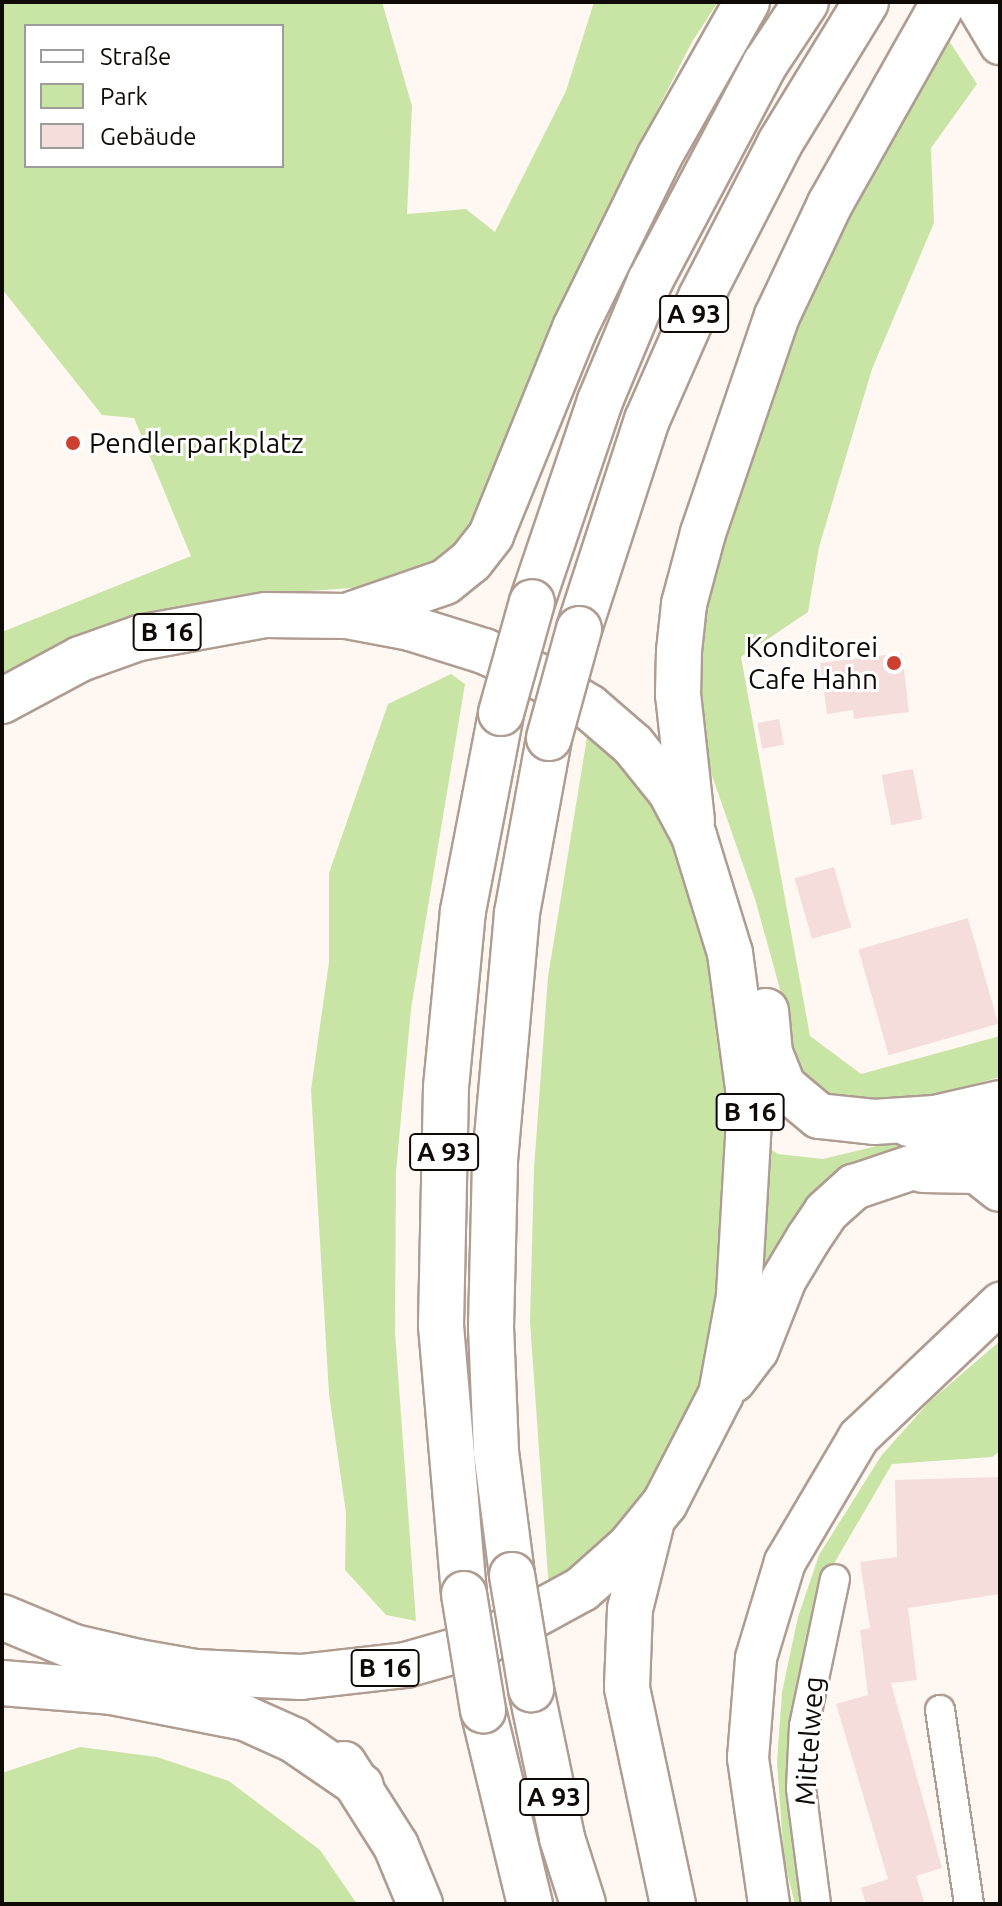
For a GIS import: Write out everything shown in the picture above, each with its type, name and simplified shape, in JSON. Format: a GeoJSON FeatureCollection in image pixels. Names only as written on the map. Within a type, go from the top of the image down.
{"type":"FeatureCollection","features":[{"type":"Feature","properties":{"kind":"highway"},"geometry":{"type":"LineString","coordinates":[[346,616],[445,582],[471,561],[491,535],[575,328],[659,157],[747,2]]}},
{"type":"Feature","properties":{"kind":"highway","name":"A 93"},"geometry":{"type":"LineString","coordinates":[[530,1904],[483,1710],[464,1594],[441,1326],[446,1087],[463,911],[501,713],[532,602],[600,401],[650,281],[724,137],[806,2]]}},
{"type":"Feature","properties":{"kind":"highway"},"geometry":{"type":"LineString","coordinates":[[694,836],[678,695],[684,604],[734,432],[777,316],[893,86],[944,2]]}},
{"type":"Feature","properties":{"kind":"highway","name":"A 93"},"geometry":{"type":"LineString","coordinates":[[583,1904],[562,1838],[531,1689],[496,1451],[491,1327],[495,1160],[517,913],[549,738],[579,629],[647,420],[701,297],[780,143],[860,10]]}},
{"type":"Feature","properties":{"kind":"highway","name":"B 16"},"geometry":{"type":"LineString","coordinates":[[2,701],[80,659],[139,638],[220,620],[346,616],[484,651],[589,707],[633,745],[670,791],[694,836],[730,953],[750,1103],[739,1296],[721,1394]]}},
{"type":"Feature","properties":{"kind":"highway"},"geometry":{"type":"LineString","coordinates":[[686,746],[752,925],[770,1053],[783,1086],[819,1116],[874,1122],[935,1118]]}},
{"type":"Feature","properties":{"kind":"highway","name":"B 16"},"geometry":{"type":"LineString","coordinates":[[750,1103],[797,1136],[823,1140],[1000,1103]]}},
{"type":"Feature","properties":{"kind":"highway","name":"B 16"},"geometry":{"type":"LineString","coordinates":[[2,1617],[74,1647],[195,1672],[352,1673],[483,1643],[582,1589],[653,1519],[689,1463],[721,1394],[756,1350],[784,1279],[826,1212],[854,1187],[881,1175],[1000,1138]]}},
{"type":"Feature","properties":{"kind":"highway","name":"B 16"},"geometry":{"type":"LineString","coordinates":[[881,1175],[977,1171],[1000,1189]]}},
{"type":"Feature","properties":{"kind":"highway"},"geometry":{"type":"LineString","coordinates":[[653,1519],[630,1609],[627,1688],[673,1904]]}},
{"type":"Feature","properties":{"kind":"highway","name":"B 16"},"geometry":{"type":"LineString","coordinates":[[2,1655],[74,1647]]}},
{"type":"Feature","properties":{"kind":"highway"},"geometry":{"type":"LineString","coordinates":[[195,1672],[258,1697],[303,1722],[361,1786],[396,1846],[420,1904]]}},
{"type":"Feature","properties":{"kind":"highway"},"geometry":{"type":"LineString","coordinates":[[2,1683],[111,1692],[245,1718],[294,1740],[361,1786]]}},
{"type":"Feature","properties":{"kind":"street"},"geometry":{"type":"LineString","coordinates":[[975,2],[1000,44]]}},
{"type":"Feature","properties":{"kind":"street"},"geometry":{"type":"LineString","coordinates":[[769,1904],[758,1855],[748,1758],[756,1658],[785,1562],[859,1437],[1000,1303]]}},
{"type":"Feature","properties":{"kind":"street","name":"Mittelweg"},"geometry":{"type":"LineString","coordinates":[[816,1904],[801,1788],[804,1726],[835,1579]]}},
{"type":"Feature","properties":{"kind":"street"},"geometry":{"type":"LineString","coordinates":[[940,1710],[969,1904]]}},
{"type":"Feature","properties":{"kind":"green space"},"geometry":{"type":"Polygon","coordinates":[[[2,2],[382,2],[412,106],[407,214],[466,209],[495,232],[566,91],[594,2],[718,2],[692,42],[624,175],[511,459],[447,568],[366,587],[266,594],[53,651],[2,673],[2,632],[191,556],[134,418],[102,415],[2,289],[2,2]]]}},
{"type":"Feature","properties":{"kind":"green space"},"geometry":{"type":"Polygon","coordinates":[[[944,33],[977,84],[931,148],[934,223],[872,369],[819,547],[808,612],[741,657],[810,1036],[861,1074],[1000,1036],[1000,1077],[876,1111],[818,1095],[796,1068],[782,1026],[786,1011],[755,899],[702,747],[697,708],[698,633],[719,538],[790,343],[845,215],[944,33]]]}},
{"type":"Feature","properties":{"kind":"green space"},"geometry":{"type":"Polygon","coordinates":[[[451,674],[465,684],[411,1009],[396,1172],[395,1332],[416,1621],[386,1615],[345,1570],[346,1513],[329,1394],[311,1090],[329,962],[329,873],[388,704],[451,674]]]}},
{"type":"Feature","properties":{"kind":"green space"},"geometry":{"type":"Polygon","coordinates":[[[588,731],[633,775],[662,815],[707,920],[730,1082],[729,1204],[712,1355],[675,1458],[597,1554],[549,1591],[530,1322],[534,1168],[548,977],[588,731]]]}},
{"type":"Feature","properties":{"kind":"green space"},"geometry":{"type":"Polygon","coordinates":[[[1000,1116],[802,1211],[786,1232],[764,1285],[767,1147],[778,1154],[823,1159],[1000,1116]]]}},
{"type":"Feature","properties":{"kind":"green space"},"geometry":{"type":"Polygon","coordinates":[[[1000,1341],[1000,1451],[992,1457],[892,1464],[832,1567],[809,1639],[808,1904],[795,1904],[784,1860],[777,1762],[782,1692],[798,1617],[819,1555],[881,1456],[929,1402],[1000,1341]]]}},
{"type":"Feature","properties":{"kind":"green space"},"geometry":{"type":"Polygon","coordinates":[[[80,1747],[157,1757],[229,1781],[320,1850],[357,1904],[2,1904],[2,1773],[80,1747]]]}},
{"type":"Feature","properties":{"kind":"building"},"geometry":{"type":"Polygon","coordinates":[[[902,653],[909,712],[854,719],[853,710],[827,714],[820,663],[902,653]]]}},
{"type":"Feature","properties":{"kind":"building"},"geometry":{"type":"Polygon","coordinates":[[[779,719],[784,745],[762,749],[757,723],[779,719]]]}},
{"type":"Feature","properties":{"kind":"building"},"geometry":{"type":"Polygon","coordinates":[[[913,769],[923,819],[891,825],[882,775],[913,769]]]}},
{"type":"Feature","properties":{"kind":"building"},"geometry":{"type":"Polygon","coordinates":[[[834,867],[851,928],[812,939],[795,878],[834,867]]]}},
{"type":"Feature","properties":{"kind":"building"},"geometry":{"type":"Polygon","coordinates":[[[968,918],[998,1024],[889,1055],[858,949],[968,918]]]}},
{"type":"Feature","properties":{"kind":"building"},"geometry":{"type":"Polygon","coordinates":[[[1000,1477],[1000,1594],[908,1608],[917,1680],[891,1683],[942,1868],[916,1876],[925,1904],[866,1904],[861,1888],[888,1879],[836,1704],[868,1695],[860,1630],[870,1628],[860,1562],[897,1557],[895,1480],[1000,1477]]]}},
{"type":"Feature","properties":{"kind":"place","name":"Pendlerparkplatz"},"geometry":{"type":"Point","coordinates":[73,443]}},
{"type":"Feature","properties":{"kind":"place","name":"Konditorei Cafe Hahn"},"geometry":{"type":"Point","coordinates":[894,663]}}]}
